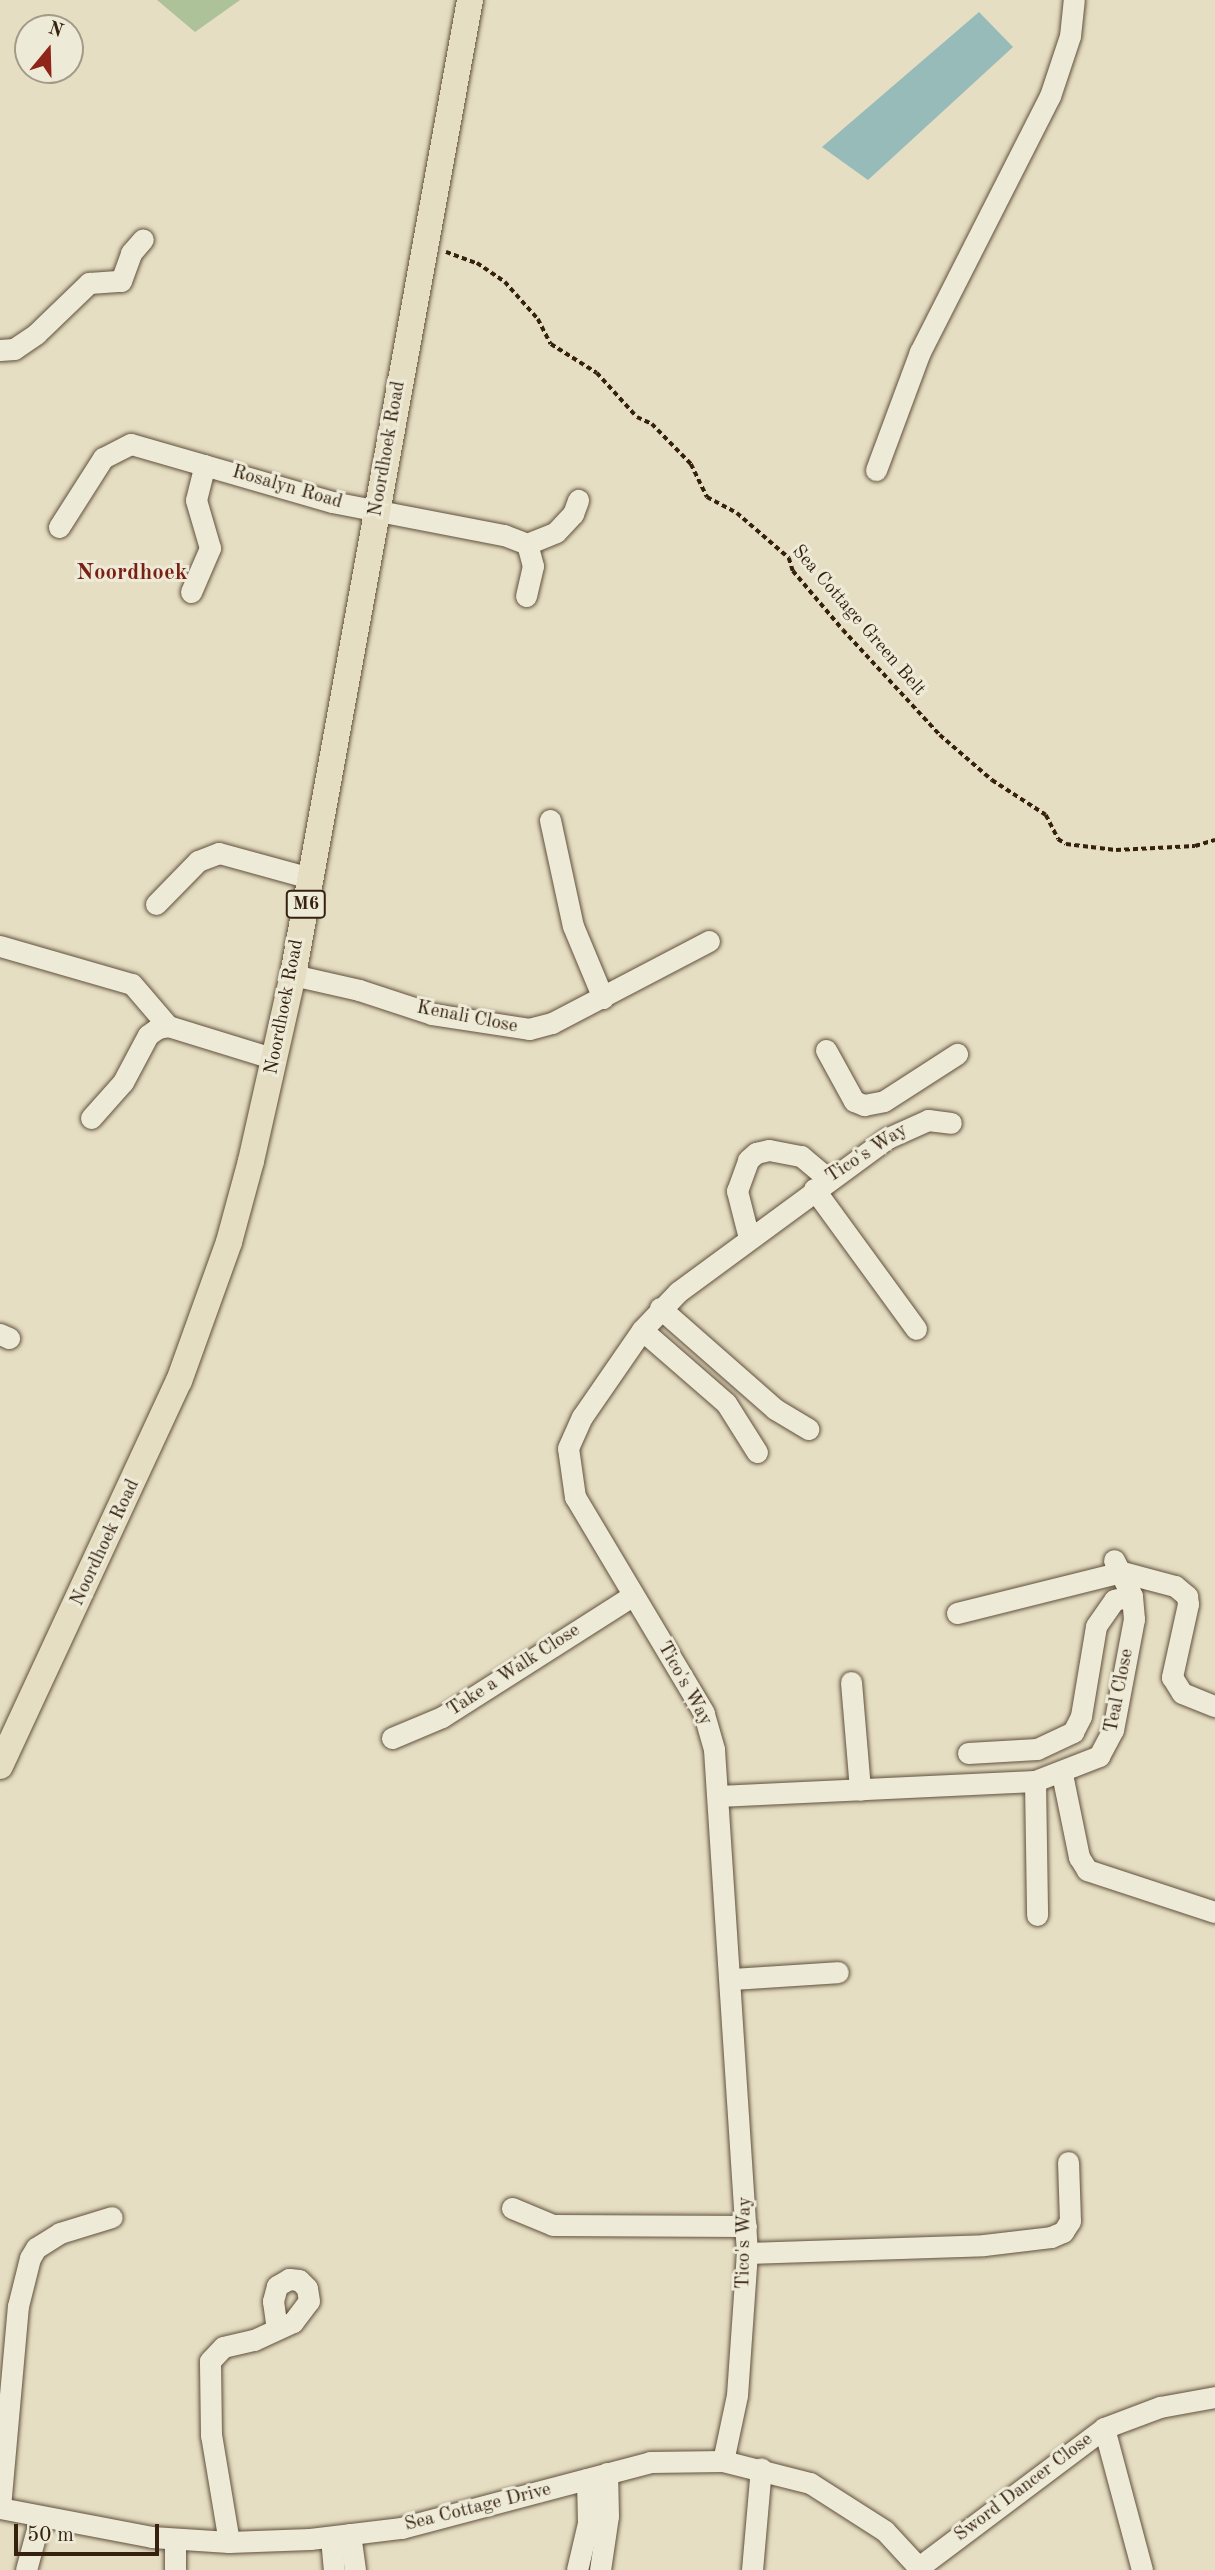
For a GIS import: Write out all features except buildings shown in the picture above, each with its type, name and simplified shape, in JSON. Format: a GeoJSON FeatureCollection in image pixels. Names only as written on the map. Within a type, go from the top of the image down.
{"type":"FeatureCollection","features":[{"type":"Feature","properties":{"kind":"main road","name":"Noordhoek Road"},"geometry":{"type":"LineString","coordinates":[[0,1766],[178,1381],[229,1242],[293,975],[470,0]]}},
{"type":"Feature","properties":{"kind":"street"},"geometry":{"type":"LineString","coordinates":[[876,470],[920,352],[1050,96],[1070,36],[1074,0]]}},
{"type":"Feature","properties":{"kind":"street"},"geometry":{"type":"LineString","coordinates":[[0,350],[14,349],[36,334],[89,283],[121,281],[131,253],[143,239]]}},
{"type":"Feature","properties":{"kind":"street","name":"Rosalyn Road"},"geometry":{"type":"LineString","coordinates":[[59,527],[103,458],[121,445],[141,445],[377,513],[495,534],[527,544]]}},
{"type":"Feature","properties":{"kind":"street"},"geometry":{"type":"LineString","coordinates":[[191,592],[211,548],[196,495],[205,465]]}},
{"type":"Feature","properties":{"kind":"street"},"geometry":{"type":"LineString","coordinates":[[526,596],[533,566],[527,544],[556,532],[573,514],[578,500]]}},
{"type":"Feature","properties":{"kind":"street"},"geometry":{"type":"LineString","coordinates":[[550,820],[573,926],[603,998]]}},
{"type":"Feature","properties":{"kind":"street"},"geometry":{"type":"LineString","coordinates":[[156,904],[198,861],[219,853],[310,878]]}},
{"type":"Feature","properties":{"kind":"street","name":"Kenali Close"},"geometry":{"type":"LineString","coordinates":[[293,975],[359,990],[432,1014],[514,1030],[542,1027],[603,998],[709,941]]}},
{"type":"Feature","properties":{"kind":"street"},"geometry":{"type":"LineString","coordinates":[[0,946],[132,984],[168,1026],[275,1059]]}},
{"type":"Feature","properties":{"kind":"street"},"geometry":{"type":"LineString","coordinates":[[91,1118],[123,1082],[148,1035],[168,1026]]}},
{"type":"Feature","properties":{"kind":"street"},"geometry":{"type":"LineString","coordinates":[[826,1050],[854,1101],[872,1106],[957,1054]]}},
{"type":"Feature","properties":{"kind":"street"},"geometry":{"type":"LineString","coordinates":[[884,1101],[901,1131]]}},
{"type":"Feature","properties":{"kind":"street","name":"Tico's Way"},"geometry":{"type":"LineString","coordinates":[[723,2461],[737,2395],[747,2226],[712,1741],[704,1713],[575,1497],[567,1463],[573,1434],[642,1330],[660,1308],[821,1184],[901,1131],[928,1120],[951,1123]]}},
{"type":"Feature","properties":{"kind":"street"},"geometry":{"type":"LineString","coordinates":[[750,1238],[737,1191],[748,1160],[756,1153],[769,1150],[801,1156],[916,1329]]}},
{"type":"Feature","properties":{"kind":"street"},"geometry":{"type":"LineString","coordinates":[[660,1308],[775,1409],[808,1429]]}},
{"type":"Feature","properties":{"kind":"street"},"geometry":{"type":"LineString","coordinates":[[642,1330],[726,1403],[757,1452]]}},
{"type":"Feature","properties":{"kind":"street"},"geometry":{"type":"LineString","coordinates":[[957,1613],[1118,1566],[1175,1586],[1187,1596],[1172,1678],[1182,1693],[1215,1706]]}},
{"type":"Feature","properties":{"kind":"street","name":"Teal Close"},"geometry":{"type":"LineString","coordinates":[[718,1796],[1035,1781],[1062,1774],[1099,1756],[1109,1743],[1134,1619],[1132,1597],[1118,1566]]}},
{"type":"Feature","properties":{"kind":"street","name":"Take a Walk Close"},"geometry":{"type":"LineString","coordinates":[[392,1738],[442,1717],[632,1596]]}},
{"type":"Feature","properties":{"kind":"street"},"geometry":{"type":"LineString","coordinates":[[968,1753],[1037,1749],[1073,1732],[1081,1716],[1096,1626],[1114,1600],[1132,1597]]}},
{"type":"Feature","properties":{"kind":"street"},"geometry":{"type":"LineString","coordinates":[[851,1682],[860,1790]]}},
{"type":"Feature","properties":{"kind":"street"},"geometry":{"type":"LineString","coordinates":[[1062,1774],[1079,1857],[1087,1870],[1215,1912]]}},
{"type":"Feature","properties":{"kind":"street"},"geometry":{"type":"LineString","coordinates":[[1035,1781],[1037,1915]]}},
{"type":"Feature","properties":{"kind":"street"},"geometry":{"type":"LineString","coordinates":[[731,1979],[838,1972]]}},
{"type":"Feature","properties":{"kind":"street"},"geometry":{"type":"LineString","coordinates":[[747,2253],[985,2245],[1051,2237],[1063,2232],[1070,2221],[1068,2162]]}},
{"type":"Feature","properties":{"kind":"street"},"geometry":{"type":"LineString","coordinates":[[512,2208],[553,2225],[747,2226]]}},
{"type":"Feature","properties":{"kind":"street"},"geometry":{"type":"LineString","coordinates":[[0,2507],[18,2306],[30,2258],[36,2248],[60,2233],[112,2217]]}},
{"type":"Feature","properties":{"kind":"street"},"geometry":{"type":"LineString","coordinates":[[229,2542],[211,2435],[210,2361],[223,2347],[254,2340],[277,2328]]}},
{"type":"Feature","properties":{"kind":"street","name":"Sword Dancer Close"},"geometry":{"type":"LineString","coordinates":[[920,2568],[1104,2428],[1160,2407],[1215,2397]]}},
{"type":"Feature","properties":{"kind":"street"},"geometry":{"type":"LineString","coordinates":[[1104,2428],[1142,2570]]}},
{"type":"Feature","properties":{"kind":"street","name":"Sea Cottage Drive"},"geometry":{"type":"LineString","coordinates":[[0,2507],[40,2518],[175,2539],[229,2542],[341,2535],[482,2509],[650,2462],[723,2461],[761,2468],[810,2483],[852,2507],[885,2531],[920,2568]]}},
{"type":"Feature","properties":{"kind":"street"},"geometry":{"type":"LineString","coordinates":[[752,2570],[761,2468]]}},
{"type":"Feature","properties":{"kind":"street"},"geometry":{"type":"LineString","coordinates":[[577,2570],[597,2476]]}},
{"type":"Feature","properties":{"kind":"street"},"geometry":{"type":"LineString","coordinates":[[597,2476],[608,2516],[600,2570]]}},
{"type":"Feature","properties":{"kind":"street"},"geometry":{"type":"LineString","coordinates":[[26,2570],[40,2518]]}},
{"type":"Feature","properties":{"kind":"street"},"geometry":{"type":"LineString","coordinates":[[334,2570],[341,2535]]}},
{"type":"Feature","properties":{"kind":"street"},"geometry":{"type":"LineString","coordinates":[[341,2535],[355,2570]]}},
{"type":"Feature","properties":{"kind":"street"},"geometry":{"type":"LineString","coordinates":[[174,2570],[175,2539]]}},
{"type":"Feature","properties":{"kind":"path","name":"Sea Cottage Green Belt"},"geometry":{"type":"LineString","coordinates":[[425,247],[461,256],[505,282],[538,318],[551,344],[597,373],[637,417],[652,424],[691,464],[707,497],[737,513],[789,558],[793,571],[940,735],[992,780],[1046,815],[1058,839],[1066,844],[1116,850],[1195,846],[1215,840]]}},
{"type":"Feature","properties":{"kind":"green space"},"geometry":{"type":"Polygon","coordinates":[[[157,0],[240,0],[195,32],[157,0]]]}},
{"type":"Feature","properties":{"kind":"water"},"geometry":{"type":"Polygon","coordinates":[[[979,12],[1013,47],[868,180],[822,147],[979,12]]]}},
{"type":"Feature","properties":{"kind":"district","name":"Noordhoek"},"geometry":{"type":"Point","coordinates":[132,573]}}]}
